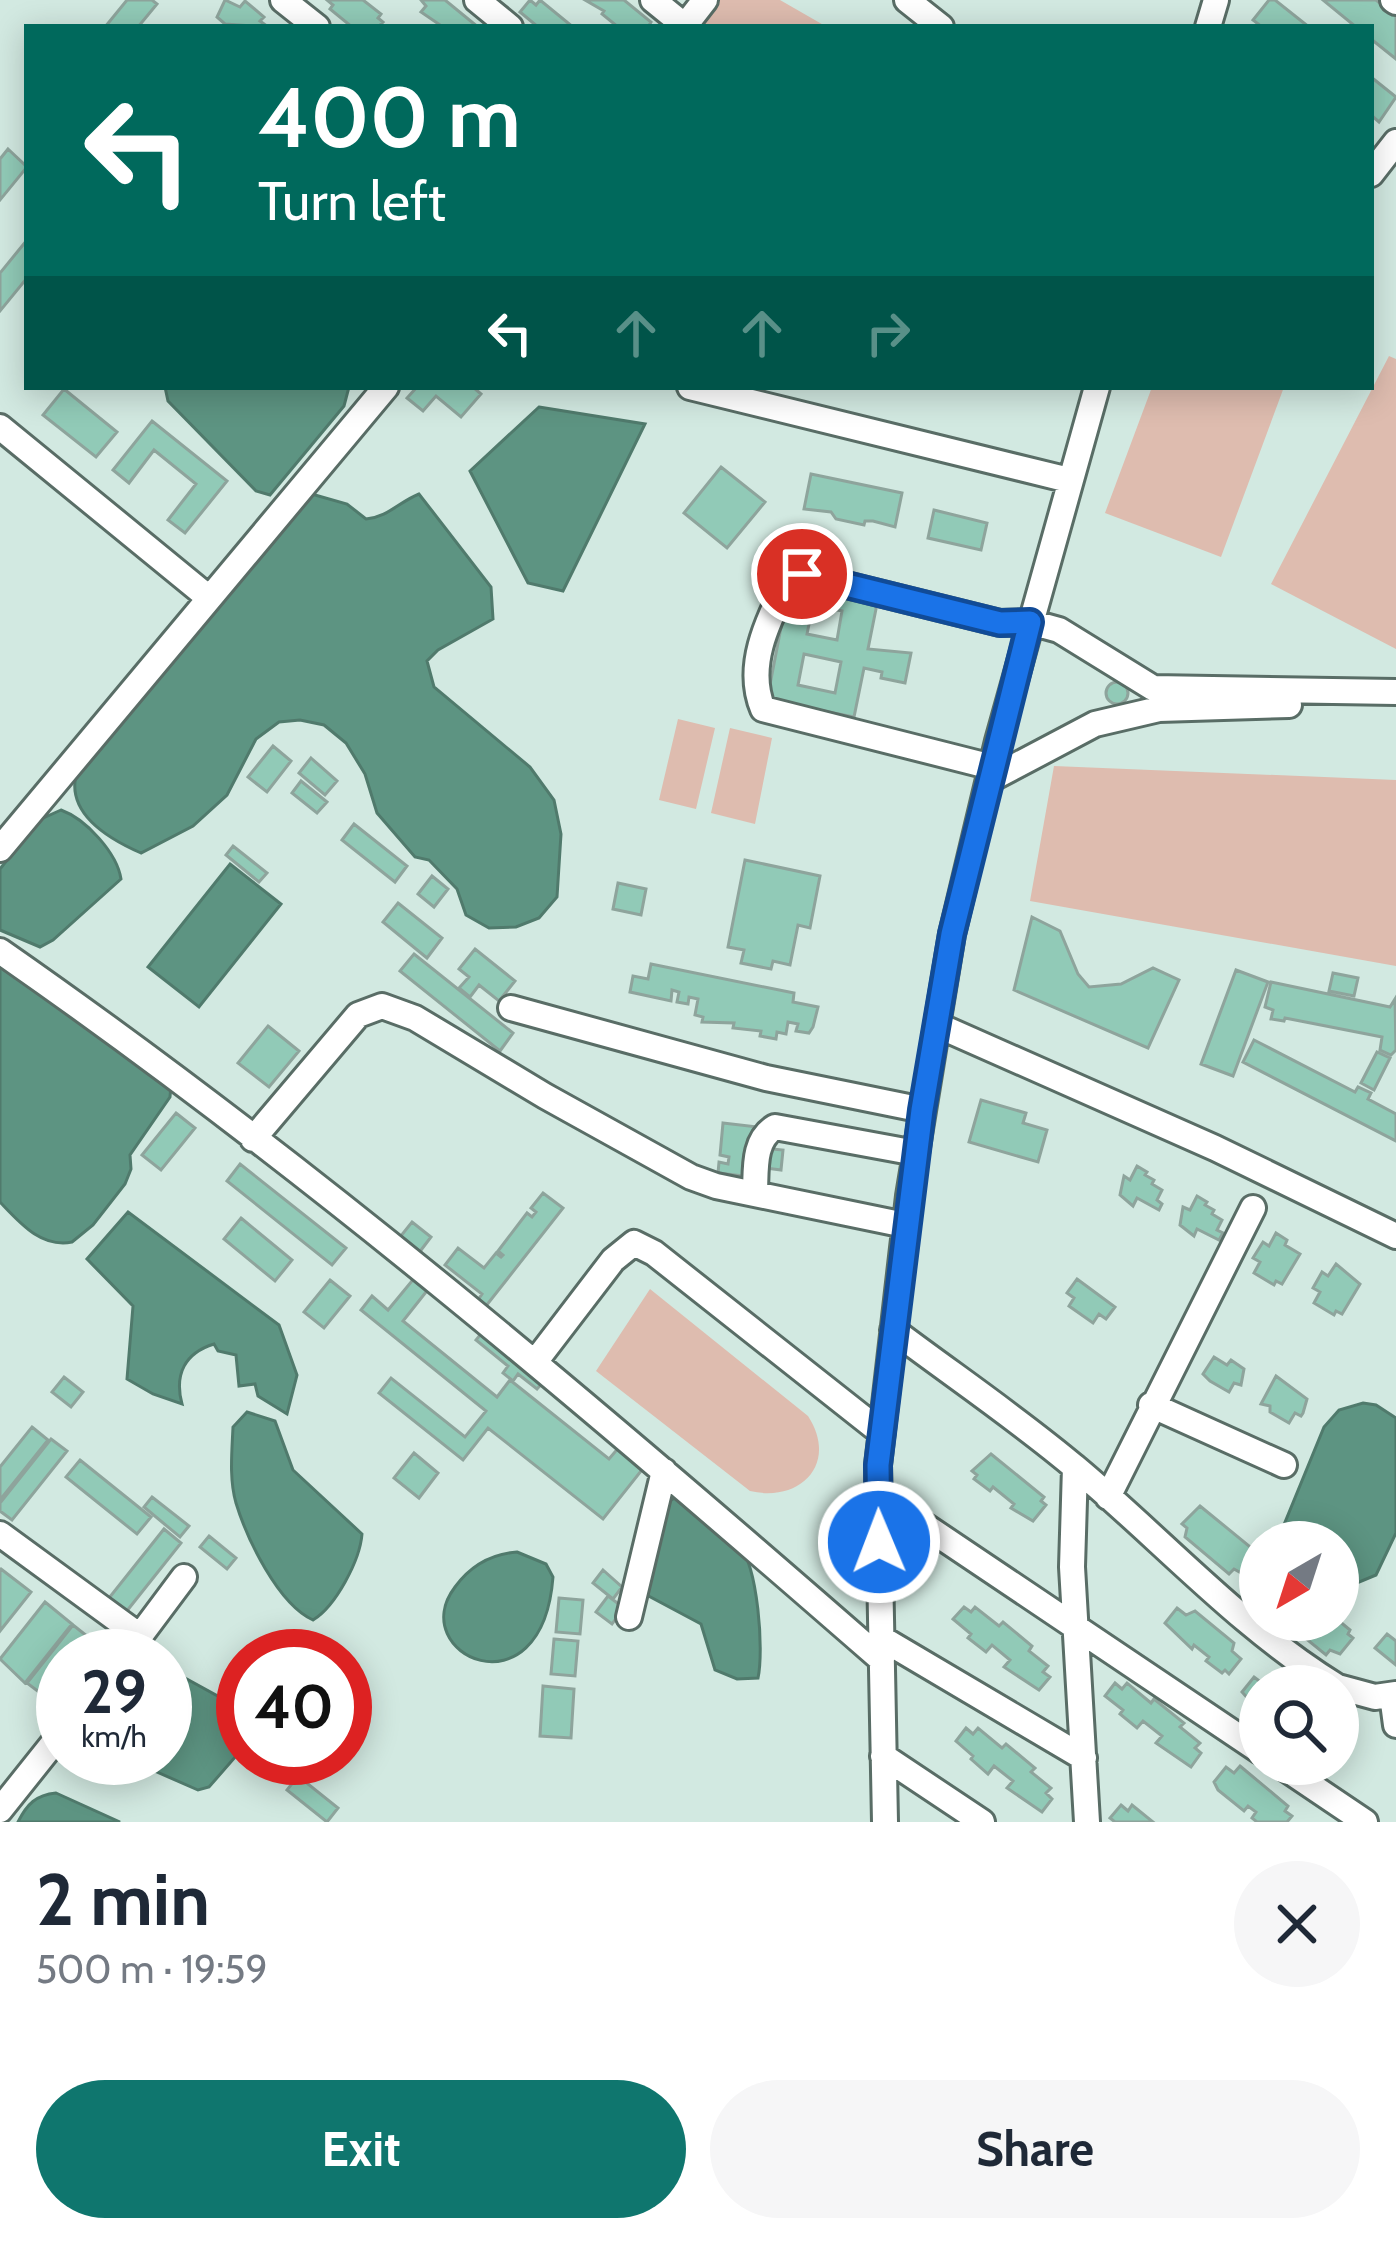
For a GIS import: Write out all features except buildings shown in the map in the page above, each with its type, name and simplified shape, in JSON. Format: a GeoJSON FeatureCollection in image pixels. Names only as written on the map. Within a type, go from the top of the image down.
{"type":"FeatureCollection","features":[{"type":"Feature","properties":{"kind":"street"},"geometry":{"type":"LineString","coordinates":[[283,0],[312,24]]}},
{"type":"Feature","properties":{"kind":"street"},"geometry":{"type":"LineString","coordinates":[[477,0],[506,24]]}},
{"type":"Feature","properties":{"kind":"street"},"geometry":{"type":"LineString","coordinates":[[653,0],[682,24]]}},
{"type":"Feature","properties":{"kind":"street"},"geometry":{"type":"LineString","coordinates":[[686,24],[706,0]]}},
{"type":"Feature","properties":{"kind":"street"},"geometry":{"type":"LineString","coordinates":[[907,0],[937,24]]}},
{"type":"Feature","properties":{"kind":"street"},"geometry":{"type":"LineString","coordinates":[[1374,170],[1396,142]]}},
{"type":"Feature","properties":{"kind":"street"},"geometry":{"type":"LineString","coordinates":[[0,849],[383,390]]}},
{"type":"Feature","properties":{"kind":"street"},"geometry":{"type":"LineString","coordinates":[[703,390],[1070,480]]}},
{"type":"Feature","properties":{"kind":"street"},"geometry":{"type":"LineString","coordinates":[[884,1822],[879,1495],[905,1225],[952,934],[990,773],[1093,390]]}},
{"type":"Feature","properties":{"kind":"street"},"geometry":{"type":"LineString","coordinates":[[0,427],[209,598]]}},
{"type":"Feature","properties":{"kind":"street"},"geometry":{"type":"LineString","coordinates":[[1396,692],[1153,688],[1059,630],[1030,622],[1000,623],[802,574],[790,576],[764,631],[754,689],[763,709],[990,773],[1095,724],[1159,709],[1396,707]]}},
{"type":"Feature","properties":{"kind":"street"},"geometry":{"type":"LineString","coordinates":[[0,951],[128,1040],[253,1139],[535,1363],[881,1649],[1084,1758]]}},
{"type":"Feature","properties":{"kind":"street"},"geometry":{"type":"LineString","coordinates":[[253,1139],[358,1015],[382,1006],[415,1018],[691,1177],[905,1225]]}},
{"type":"Feature","properties":{"kind":"street"},"geometry":{"type":"LineString","coordinates":[[511,1007],[766,1078],[922,1110]]}},
{"type":"Feature","properties":{"kind":"street"},"geometry":{"type":"LineString","coordinates":[[937,1024],[1216,1148],[1396,1236]]}},
{"type":"Feature","properties":{"kind":"street"},"geometry":{"type":"LineString","coordinates":[[754,1192],[758,1148],[767,1131],[775,1127],[916,1153]]}},
{"type":"Feature","properties":{"kind":"street"},"geometry":{"type":"LineString","coordinates":[[1108,1496],[1253,1208]]}},
{"type":"Feature","properties":{"kind":"street"},"geometry":{"type":"LineString","coordinates":[[535,1363],[613,1260],[634,1243],[653,1253],[882,1433]]}},
{"type":"Feature","properties":{"kind":"street"},"geometry":{"type":"LineString","coordinates":[[893,1330],[1075,1467],[1303,1665]]}},
{"type":"Feature","properties":{"kind":"street"},"geometry":{"type":"LineString","coordinates":[[1151,1405],[1284,1466]]}},
{"type":"Feature","properties":{"kind":"street"},"geometry":{"type":"LineString","coordinates":[[1075,1467],[1072,1529],[1087,1822]]}},
{"type":"Feature","properties":{"kind":"street"},"geometry":{"type":"LineString","coordinates":[[629,1616],[664,1471]]}},
{"type":"Feature","properties":{"kind":"street"},"geometry":{"type":"LineString","coordinates":[[879,1495],[1239,1737]]}},
{"type":"Feature","properties":{"kind":"street"},"geometry":{"type":"LineString","coordinates":[[0,1534],[112,1629]]}},
{"type":"Feature","properties":{"kind":"street"},"geometry":{"type":"LineString","coordinates":[[146,1629],[184,1577]]}},
{"type":"Feature","properties":{"kind":"street"},"geometry":{"type":"LineString","coordinates":[[1359,1692],[1394,1694],[1396,1725]]}},
{"type":"Feature","properties":{"kind":"street"},"geometry":{"type":"LineString","coordinates":[[884,1756],[982,1822]]}},
{"type":"Feature","properties":{"kind":"street"},"geometry":{"type":"LineString","coordinates":[[0,1810],[36,1765]]}},
{"type":"Feature","properties":{"kind":"street"},"geometry":{"type":"LineString","coordinates":[[1310,1785],[1365,1822]]}},
{"type":"Feature","properties":{"kind":"shaded area"},"geometry":{"type":"Polygon","coordinates":[[[696,0],[780,0],[822,24],[683,24],[696,0]]]}},
{"type":"Feature","properties":{"kind":"shaded area"},"geometry":{"type":"Polygon","coordinates":[[[1389,356],[1396,359],[1396,649],[1271,584],[1389,356]]]}},
{"type":"Feature","properties":{"kind":"shaded area"},"geometry":{"type":"Polygon","coordinates":[[[166,390],[348,390],[344,406],[270,495],[256,491],[168,401],[166,390]]]}},
{"type":"Feature","properties":{"kind":"shaded area"},"geometry":{"type":"Polygon","coordinates":[[[1151,390],[1283,390],[1221,557],[1105,513],[1151,390]]]}},
{"type":"Feature","properties":{"kind":"shaded area"},"geometry":{"type":"Polygon","coordinates":[[[539,407],[645,424],[563,591],[528,583],[470,471],[539,407]]]}},
{"type":"Feature","properties":{"kind":"shaded area"},"geometry":{"type":"Polygon","coordinates":[[[308,493],[347,504],[366,519],[419,494],[491,587],[493,619],[427,661],[434,687],[530,767],[554,800],[561,834],[557,897],[539,918],[516,927],[489,928],[466,915],[457,889],[429,860],[415,857],[377,813],[365,774],[346,743],[324,725],[279,722],[256,739],[227,795],[193,826],[141,853],[104,832],[78,802],[76,775],[308,493]]]}},
{"type":"Feature","properties":{"kind":"shaded area"},"geometry":{"type":"Polygon","coordinates":[[[678,719],[715,728],[696,809],[659,800],[678,719]]]}},
{"type":"Feature","properties":{"kind":"shaded area"},"geometry":{"type":"Polygon","coordinates":[[[730,728],[772,738],[755,824],[711,813],[730,728]]]}},
{"type":"Feature","properties":{"kind":"shaded area"},"geometry":{"type":"Polygon","coordinates":[[[1054,766],[1396,780],[1396,966],[1030,901],[1054,766]]]}},
{"type":"Feature","properties":{"kind":"shaded area"},"geometry":{"type":"Polygon","coordinates":[[[61,810],[99,838],[121,879],[40,947],[0,930],[0,869],[39,820],[61,810]]]}},
{"type":"Feature","properties":{"kind":"shaded area"},"geometry":{"type":"Polygon","coordinates":[[[230,864],[281,904],[199,1007],[148,967],[230,864]]]}},
{"type":"Feature","properties":{"kind":"shaded area"},"geometry":{"type":"Polygon","coordinates":[[[0,967],[171,1086],[170,1097],[130,1155],[125,1184],[93,1225],[72,1242],[41,1238],[0,1202],[0,967]]]}},
{"type":"Feature","properties":{"kind":"shaded area"},"geometry":{"type":"Polygon","coordinates":[[[128,1212],[279,1325],[297,1375],[287,1414],[258,1396],[255,1384],[239,1386],[236,1355],[218,1351],[214,1344],[184,1366],[182,1404],[127,1379],[133,1306],[87,1259],[128,1212]]]}},
{"type":"Feature","properties":{"kind":"shaded area"},"geometry":{"type":"Polygon","coordinates":[[[650,1289],[808,1416],[819,1450],[809,1476],[798,1485],[785,1491],[750,1491],[596,1371],[650,1289]]]}},
{"type":"Feature","properties":{"kind":"shaded area"},"geometry":{"type":"Polygon","coordinates":[[[1363,1403],[1396,1418],[1396,1533],[1376,1575],[1359,1582],[1359,1521],[1286,1521],[1324,1427],[1339,1410],[1363,1403]]]}},
{"type":"Feature","properties":{"kind":"shaded area"},"geometry":{"type":"Polygon","coordinates":[[[247,1412],[275,1421],[293,1470],[362,1534],[345,1582],[313,1620],[276,1585],[236,1503],[233,1427],[247,1412]]]}},
{"type":"Feature","properties":{"kind":"shaded area"},"geometry":{"type":"Polygon","coordinates":[[[680,1495],[726,1531],[746,1556],[758,1609],[758,1678],[737,1679],[715,1670],[701,1624],[643,1593],[668,1502],[680,1495]]]}},
{"type":"Feature","properties":{"kind":"shaded area"},"geometry":{"type":"Polygon","coordinates":[[[517,1552],[546,1564],[553,1577],[544,1621],[526,1648],[504,1660],[481,1660],[461,1651],[447,1634],[444,1612],[455,1587],[475,1567],[517,1552]]]}},
{"type":"Feature","properties":{"kind":"shaded area"},"geometry":{"type":"Polygon","coordinates":[[[192,1682],[216,1695],[216,1779],[198,1790],[187,1785],[192,1785],[192,1682]]]}},
{"type":"Feature","properties":{"kind":"shaded area"},"geometry":{"type":"Polygon","coordinates":[[[56,1793],[120,1822],[18,1822],[33,1802],[56,1793]]]}},
{"type":"Feature","properties":{"kind":"route"},"geometry":{"type":"LineString","coordinates":[[802,574],[1000,623],[1030,622],[952,934],[922,1110],[878,1465],[879,1542]]}}]}
